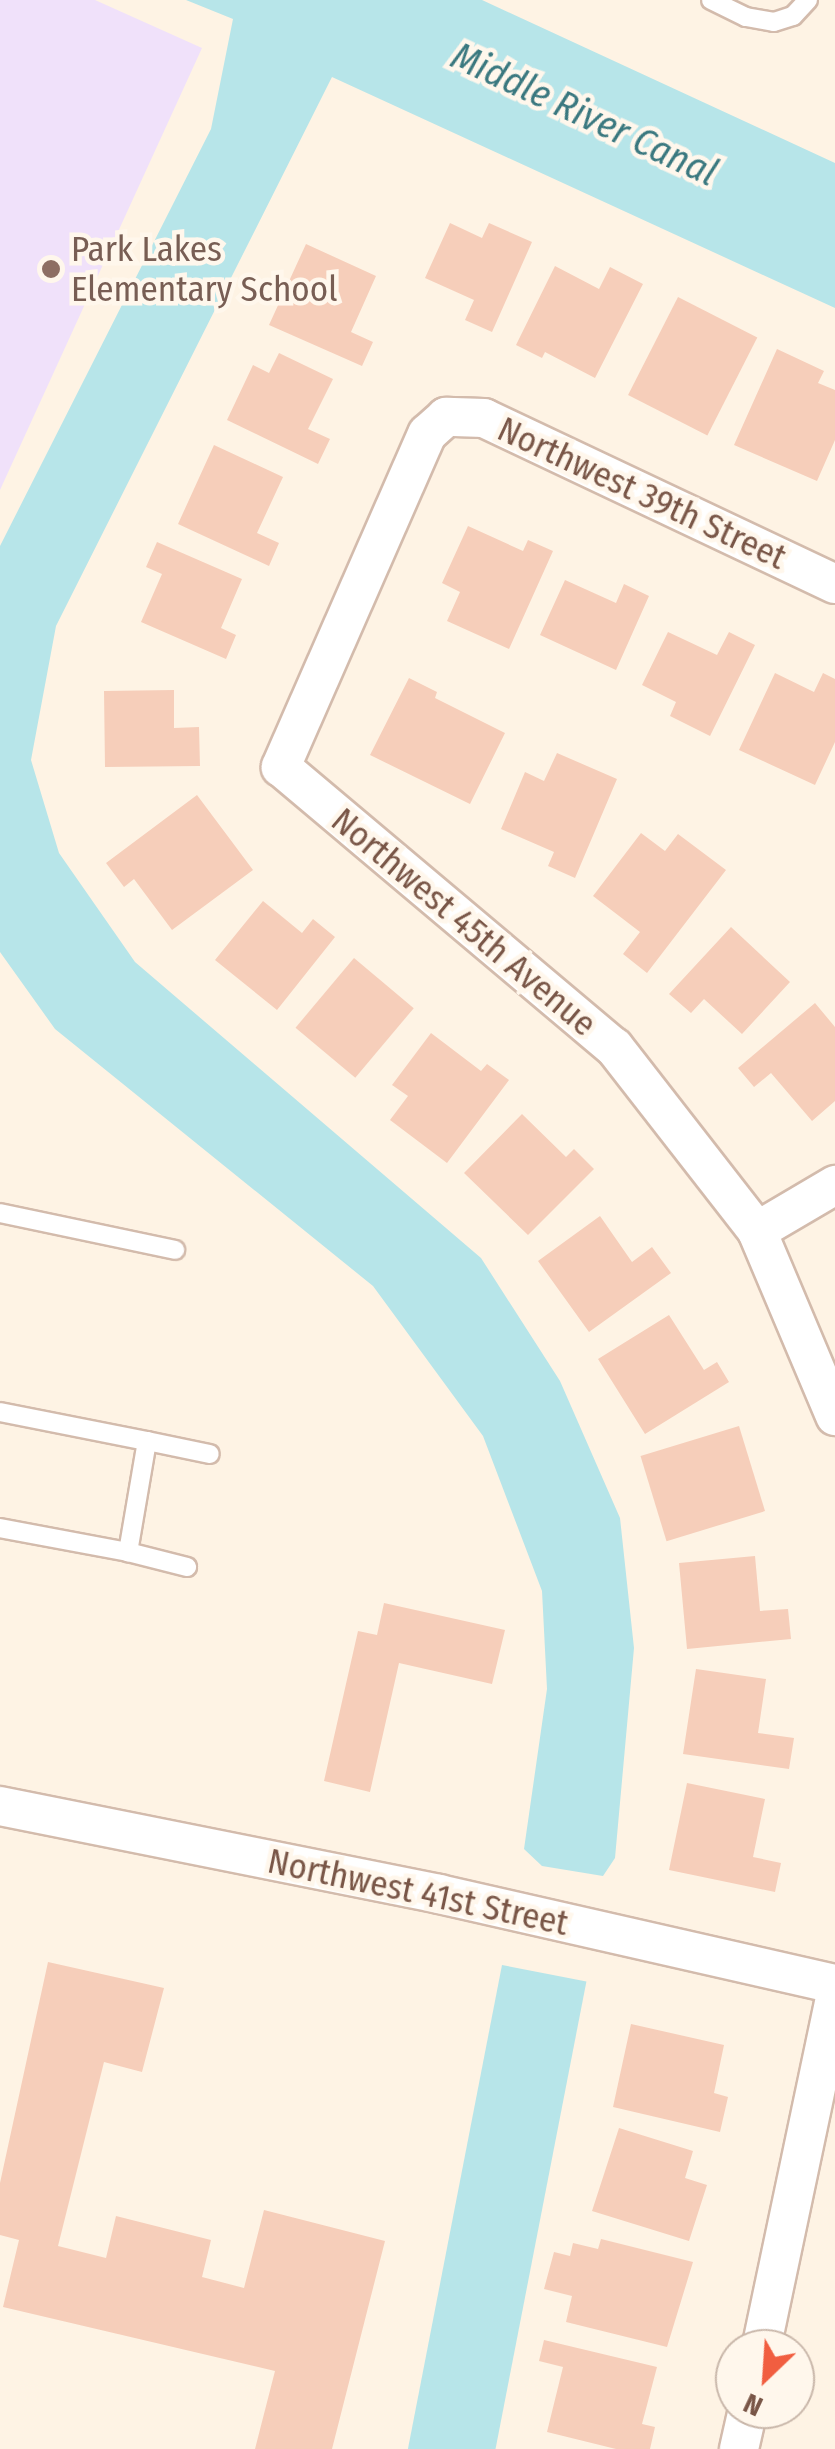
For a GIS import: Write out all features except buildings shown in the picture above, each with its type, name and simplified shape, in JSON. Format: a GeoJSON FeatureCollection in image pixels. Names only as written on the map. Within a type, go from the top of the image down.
{"type":"FeatureCollection","features":[{"type":"Feature","properties":{"kind":"street","name":"Northwest 39th Street"},"geometry":{"type":"LineString","coordinates":[[446,417],[484,418],[835,584]]}},
{"type":"Feature","properties":{"kind":"street","name":"Northwest 45th Avenue"},"geometry":{"type":"LineString","coordinates":[[446,417],[427,434],[281,768],[614,1047],[757,1231],[835,1416]]}},
{"type":"Feature","properties":{"kind":"street"},"geometry":{"type":"LineString","coordinates":[[757,1231],[835,1185]]}},
{"type":"Feature","properties":{"kind":"street","name":"Northwest 41st Street"},"geometry":{"type":"LineString","coordinates":[[0,1806],[412,1888],[835,1984]]}},
{"type":"Feature","properties":{"kind":"street"},"geometry":{"type":"LineString","coordinates":[[764,2329],[835,2000]]}},
{"type":"Feature","properties":{"kind":"lane"},"geometry":{"type":"LineString","coordinates":[[711,0],[746,17],[774,22],[794,16],[808,0]]}},
{"type":"Feature","properties":{"kind":"lane"},"geometry":{"type":"LineString","coordinates":[[0,1213],[175,1250]]}},
{"type":"Feature","properties":{"kind":"lane"},"geometry":{"type":"LineString","coordinates":[[0,1412],[210,1454]]}},
{"type":"Feature","properties":{"kind":"lane"},"geometry":{"type":"LineString","coordinates":[[128,1552],[147,1441]]}},
{"type":"Feature","properties":{"kind":"lane"},"geometry":{"type":"LineString","coordinates":[[0,1528],[187,1567]]}},
{"type":"Feature","properties":{"kind":"shaded area","name":"Park Lakes Elementary School"},"geometry":{"type":"Polygon","coordinates":[[[0,0],[95,0],[202,48],[0,490],[0,0]]]}},
{"type":"Feature","properties":{"kind":"water","name":"Middle River Canal"},"geometry":{"type":"Polygon","coordinates":[[[186,0],[482,0],[835,163],[835,308],[332,77],[56,626],[31,760],[59,853],[135,962],[481,1258],[560,1381],[620,1518],[634,1648],[615,1858],[603,1876],[542,1866],[524,1849],[547,1689],[542,1591],[483,1436],[373,1286],[55,1029],[0,952],[0,546],[211,129],[233,19],[186,0]]]}},
{"type":"Feature","properties":{"kind":"water"},"geometry":{"type":"Polygon","coordinates":[[[502,1965],[586,1981],[496,2449],[408,2449],[502,1965]]]}},
{"type":"Feature","properties":{"kind":"place","name":"Park Lakes Elementary School"},"geometry":{"type":"Point","coordinates":[51,269]}}]}
